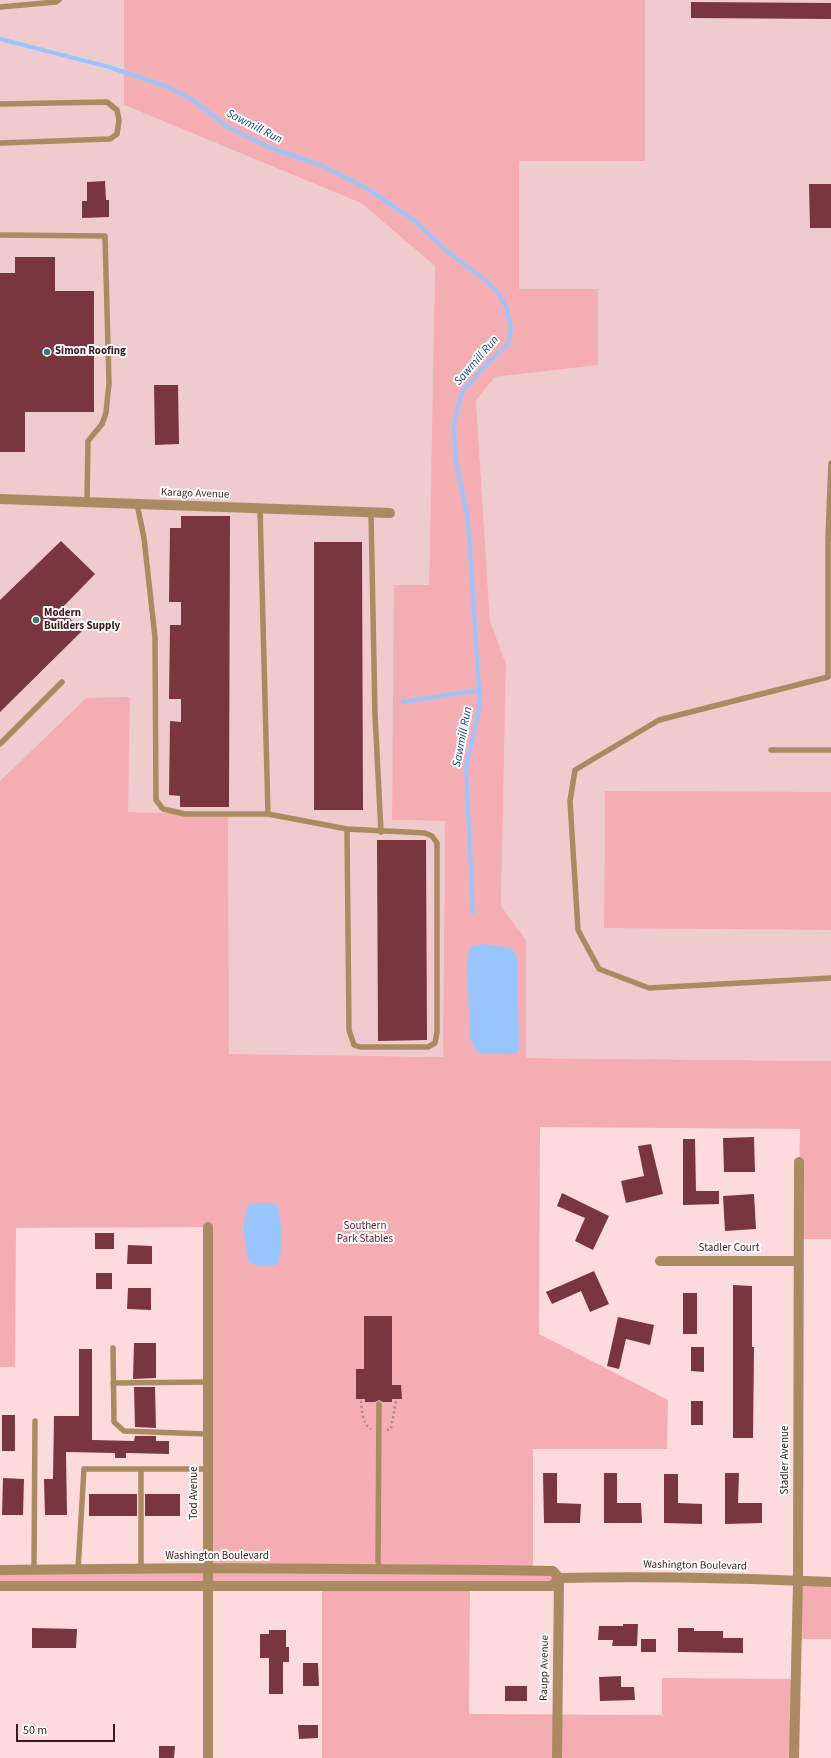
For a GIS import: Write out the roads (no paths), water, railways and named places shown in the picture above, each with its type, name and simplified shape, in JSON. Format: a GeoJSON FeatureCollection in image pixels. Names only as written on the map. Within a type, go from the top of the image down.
{"type":"FeatureCollection","features":[{"type":"Feature","properties":{"kind":"street","name":"Karago Avenue"},"geometry":{"type":"LineString","coordinates":[[0,499],[390,513]]}},
{"type":"Feature","properties":{"kind":"street","name":"Stadler Avenue"},"geometry":{"type":"LineString","coordinates":[[794,1758],[798,1580],[799,1162]]}},
{"type":"Feature","properties":{"kind":"street","name":"Tod Avenue"},"geometry":{"type":"LineString","coordinates":[[208,1227],[208,1758]]}},
{"type":"Feature","properties":{"kind":"street","name":"Stadler Court"},"geometry":{"type":"LineString","coordinates":[[660,1261],[798,1261]]}},
{"type":"Feature","properties":{"kind":"street","name":"Washington Boulevard"},"geometry":{"type":"LineString","coordinates":[[0,1570],[207,1568],[496,1570],[553,1572],[559,1578],[721,1578],[831,1582]]}},
{"type":"Feature","properties":{"kind":"street"},"geometry":{"type":"LineString","coordinates":[[54,1570],[54,1586]]}},
{"type":"Feature","properties":{"kind":"street"},"geometry":{"type":"LineString","coordinates":[[380,1570],[381,1586]]}},
{"type":"Feature","properties":{"kind":"street","name":"Washington Boulevard"},"geometry":{"type":"LineString","coordinates":[[0,1586],[552,1586],[559,1578]]}},
{"type":"Feature","properties":{"kind":"street","name":"Raupp Avenue"},"geometry":{"type":"LineString","coordinates":[[557,1758],[559,1578]]}},
{"type":"Feature","properties":{"kind":"lane"},"geometry":{"type":"LineString","coordinates":[[0,7],[56,2],[59,0]]}},
{"type":"Feature","properties":{"kind":"lane"},"geometry":{"type":"LineString","coordinates":[[0,104],[107,102],[117,110],[119,120],[117,134],[110,139],[0,143]]}},
{"type":"Feature","properties":{"kind":"lane"},"geometry":{"type":"LineString","coordinates":[[0,235],[105,236],[109,383],[106,413],[102,424],[88,441],[87,502]]}},
{"type":"Feature","properties":{"kind":"lane"},"geometry":{"type":"LineString","coordinates":[[831,463],[828,677],[659,720],[575,770],[570,801],[578,930],[599,969],[649,988],[831,978]]}},
{"type":"Feature","properties":{"kind":"lane"},"geometry":{"type":"LineString","coordinates":[[137,504],[144,538],[155,637],[156,800],[163,809],[185,814],[268,814],[347,829],[381,832],[425,833],[432,836],[436,842],[437,1032],[435,1043],[428,1047],[360,1048],[354,1045],[349,1030],[347,829]]}},
{"type":"Feature","properties":{"kind":"lane"},"geometry":{"type":"LineString","coordinates":[[260,508],[268,814]]}},
{"type":"Feature","properties":{"kind":"lane"},"geometry":{"type":"LineString","coordinates":[[371,513],[375,715],[381,832]]}},
{"type":"Feature","properties":{"kind":"lane"},"geometry":{"type":"LineString","coordinates":[[0,744],[62,682]]}},
{"type":"Feature","properties":{"kind":"lane"},"geometry":{"type":"LineString","coordinates":[[771,750],[831,750]]}},
{"type":"Feature","properties":{"kind":"lane"},"geometry":{"type":"LineString","coordinates":[[112,1348],[114,1422],[124,1431],[207,1434]]}},
{"type":"Feature","properties":{"kind":"lane"},"geometry":{"type":"LineString","coordinates":[[113,1383],[207,1382]]}},
{"type":"Feature","properties":{"kind":"lane"},"geometry":{"type":"LineString","coordinates":[[379,1404],[378,1561],[380,1570]]}},
{"type":"Feature","properties":{"kind":"lane"},"geometry":{"type":"LineString","coordinates":[[34,1570],[35,1421]]}},
{"type":"Feature","properties":{"kind":"lane"},"geometry":{"type":"LineString","coordinates":[[78,1569],[84,1469],[207,1469]]}},
{"type":"Feature","properties":{"kind":"lane"},"geometry":{"type":"LineString","coordinates":[[141,1469],[141,1569]]}},
{"type":"Feature","properties":{"kind":"water"},"geometry":{"type":"Polygon","coordinates":[[[483,944],[511,948],[517,956],[519,1049],[515,1054],[478,1053],[470,1039],[467,964],[470,947],[483,944]]]}},
{"type":"Feature","properties":{"kind":"water"},"geometry":{"type":"Polygon","coordinates":[[[250,1203],[270,1203],[277,1205],[282,1235],[278,1264],[263,1266],[255,1265],[248,1261],[244,1224],[250,1203]]]}},
{"type":"Feature","properties":{"kind":"waterway","name":"Sawmill Run"},"geometry":{"type":"LineString","coordinates":[[0,39],[109,67],[168,87],[193,100],[226,126],[268,147],[323,166],[366,188],[411,218],[448,252],[484,279],[498,293],[507,309],[511,329],[508,344],[484,367],[462,392],[454,424],[455,456],[468,521],[480,704],[466,768],[473,912]]}},
{"type":"Feature","properties":{"kind":"waterway"},"geometry":{"type":"LineString","coordinates":[[403,702],[479,690]]}},
{"type":"Feature","properties":{"kind":"place","name":"Simon Roofing"},"geometry":{"type":"Point","coordinates":[47,352]}},
{"type":"Feature","properties":{"kind":"place","name":"Modern Builders Supply"},"geometry":{"type":"Point","coordinates":[36,620]}},
{"type":"Feature","properties":{"kind":"park label","name":"Southern Park Stables"},"geometry":{"type":"Point","coordinates":[365,1233]}}]}
